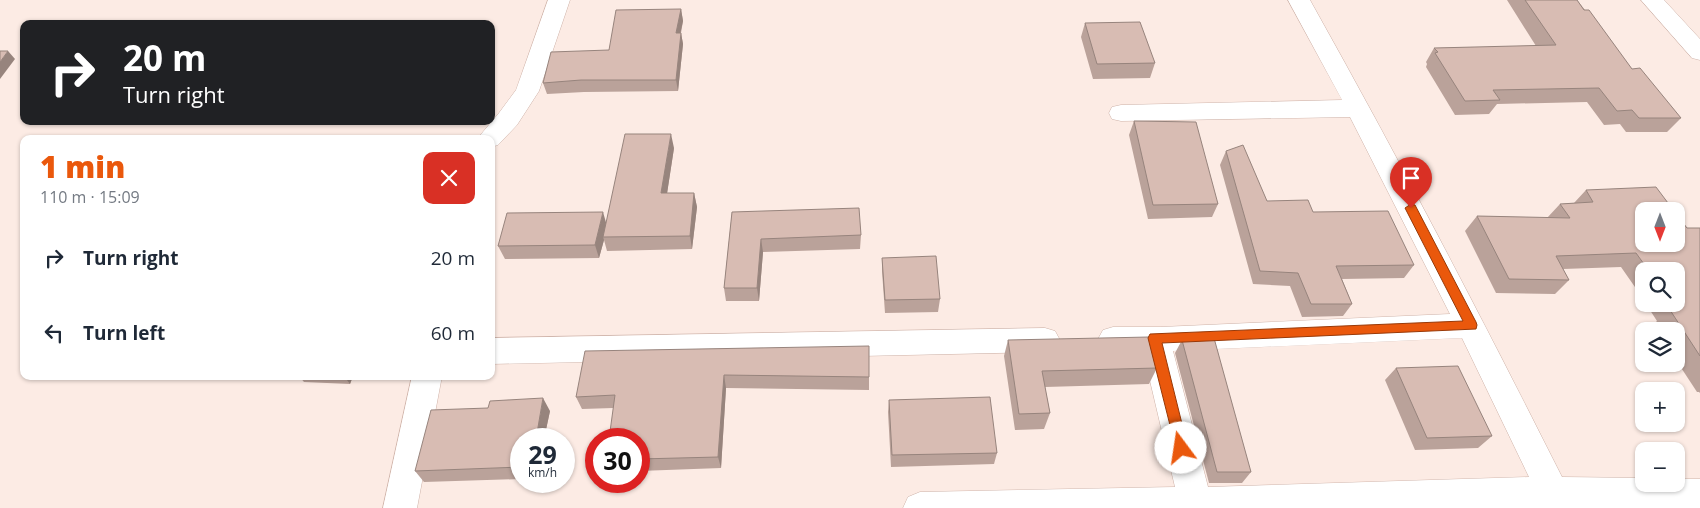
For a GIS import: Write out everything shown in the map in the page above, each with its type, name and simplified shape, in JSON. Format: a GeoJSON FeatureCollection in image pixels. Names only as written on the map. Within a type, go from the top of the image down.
{"type":"FeatureCollection","features":[{"type":"Feature","properties":{"kind":"street"},"geometry":{"type":"LineString","coordinates":[[494,135],[508,119],[527,92],[560,0]]}},
{"type":"Feature","properties":{"kind":"street"},"geometry":{"type":"LineString","coordinates":[[1299,0],[1359,108],[1471,325],[1553,492]]}},
{"type":"Feature","properties":{"kind":"street"},"geometry":{"type":"LineString","coordinates":[[1652,0],[1700,54]]}},
{"type":"Feature","properties":{"kind":"street"},"geometry":{"type":"LineString","coordinates":[[1121,113],[1359,108]]}},
{"type":"Feature","properties":{"kind":"street"},"geometry":{"type":"LineString","coordinates":[[495,351],[1080,340],[1471,325]]}},
{"type":"Feature","properties":{"kind":"street"},"geometry":{"type":"LineString","coordinates":[[1154,338],[1194,503]]}},
{"type":"Feature","properties":{"kind":"street"},"geometry":{"type":"LineString","coordinates":[[400,508],[425,380]]}},
{"type":"Feature","properties":{"kind":"street"},"geometry":{"type":"LineString","coordinates":[[920,508],[1132,505],[1553,492],[1700,495]]}},
{"type":"Feature","properties":{"kind":"building"},"geometry":{"type":"Polygon","coordinates":[[[1525,0],[1577,0],[1584,10],[1589,10],[1632,69],[1640,68],[1681,118],[1639,118],[1632,110],[1617,111],[1599,88],[1493,90],[1500,100],[1465,101],[1435,53],[1438,52],[1434,48],[1556,45],[1525,0]]]}},
{"type":"Feature","properties":{"kind":"building"},"geometry":{"type":"Polygon","coordinates":[[[681,9],[676,33],[681,33],[676,80],[581,80],[543,83],[551,52],[609,50],[616,10],[681,9]]]}},
{"type":"Feature","properties":{"kind":"building"},"geometry":{"type":"Polygon","coordinates":[[[1140,22],[1155,63],[1097,64],[1085,23],[1140,22]]]}},
{"type":"Feature","properties":{"kind":"building"},"geometry":{"type":"Polygon","coordinates":[[[0,51],[8,51],[0,62],[0,51]]]}},
{"type":"Feature","properties":{"kind":"building"},"geometry":{"type":"Polygon","coordinates":[[[1134,121],[1196,122],[1218,204],[1153,205],[1134,121]]]}},
{"type":"Feature","properties":{"kind":"building"},"geometry":{"type":"Polygon","coordinates":[[[625,134],[671,134],[661,193],[694,193],[690,236],[603,237],[625,134]]]}},
{"type":"Feature","properties":{"kind":"building"},"geometry":{"type":"Polygon","coordinates":[[[1243,145],[1267,201],[1308,200],[1313,212],[1388,211],[1414,265],[1336,266],[1352,304],[1311,304],[1298,273],[1260,271],[1226,151],[1243,145]]]}},
{"type":"Feature","properties":{"kind":"building"},"geometry":{"type":"Polygon","coordinates":[[[1656,187],[1667,202],[1635,202],[1635,252],[1685,252],[1685,225],[1687,228],[1700,228],[1700,356],[1685,333],[1685,322],[1678,322],[1671,312],[1685,312],[1685,262],[1642,262],[1636,253],[1556,256],[1569,280],[1509,279],[1477,216],[1570,218],[1560,204],[1593,202],[1586,190],[1656,187]]]}},
{"type":"Feature","properties":{"kind":"building"},"geometry":{"type":"Polygon","coordinates":[[[859,208],[861,235],[761,239],[757,288],[724,288],[732,212],[859,208]]]}},
{"type":"Feature","properties":{"kind":"building"},"geometry":{"type":"Polygon","coordinates":[[[603,212],[595,245],[498,246],[507,213],[603,212]]]}},
{"type":"Feature","properties":{"kind":"building"},"geometry":{"type":"Polygon","coordinates":[[[936,256],[940,299],[885,300],[882,258],[936,256]]]}},
{"type":"Feature","properties":{"kind":"building"},"geometry":{"type":"Polygon","coordinates":[[[1149,337],[1157,368],[1042,371],[1050,413],[1019,414],[1008,340],[1149,337]]]}},
{"type":"Feature","properties":{"kind":"building"},"geometry":{"type":"Polygon","coordinates":[[[1214,338],[1251,472],[1217,472],[1182,340],[1214,338]]]}},
{"type":"Feature","properties":{"kind":"building"},"geometry":{"type":"Polygon","coordinates":[[[869,346],[869,377],[724,375],[718,457],[650,459],[650,428],[610,428],[615,395],[576,397],[585,351],[869,346]]]}},
{"type":"Feature","properties":{"kind":"building"},"geometry":{"type":"Polygon","coordinates":[[[1458,366],[1492,436],[1427,438],[1396,368],[1458,366]]]}},
{"type":"Feature","properties":{"kind":"building"},"geometry":{"type":"Polygon","coordinates":[[[990,397],[997,453],[892,455],[889,400],[990,397]]]}},
{"type":"Feature","properties":{"kind":"building"},"geometry":{"type":"Polygon","coordinates":[[[543,398],[538,428],[510,428],[510,467],[415,471],[431,410],[488,408],[490,401],[543,398]]]}},
{"type":"Feature","properties":{"kind":"route"},"geometry":{"type":"LineString","coordinates":[[1181,448],[1154,338],[1471,325],[1411,208]]}}]}
